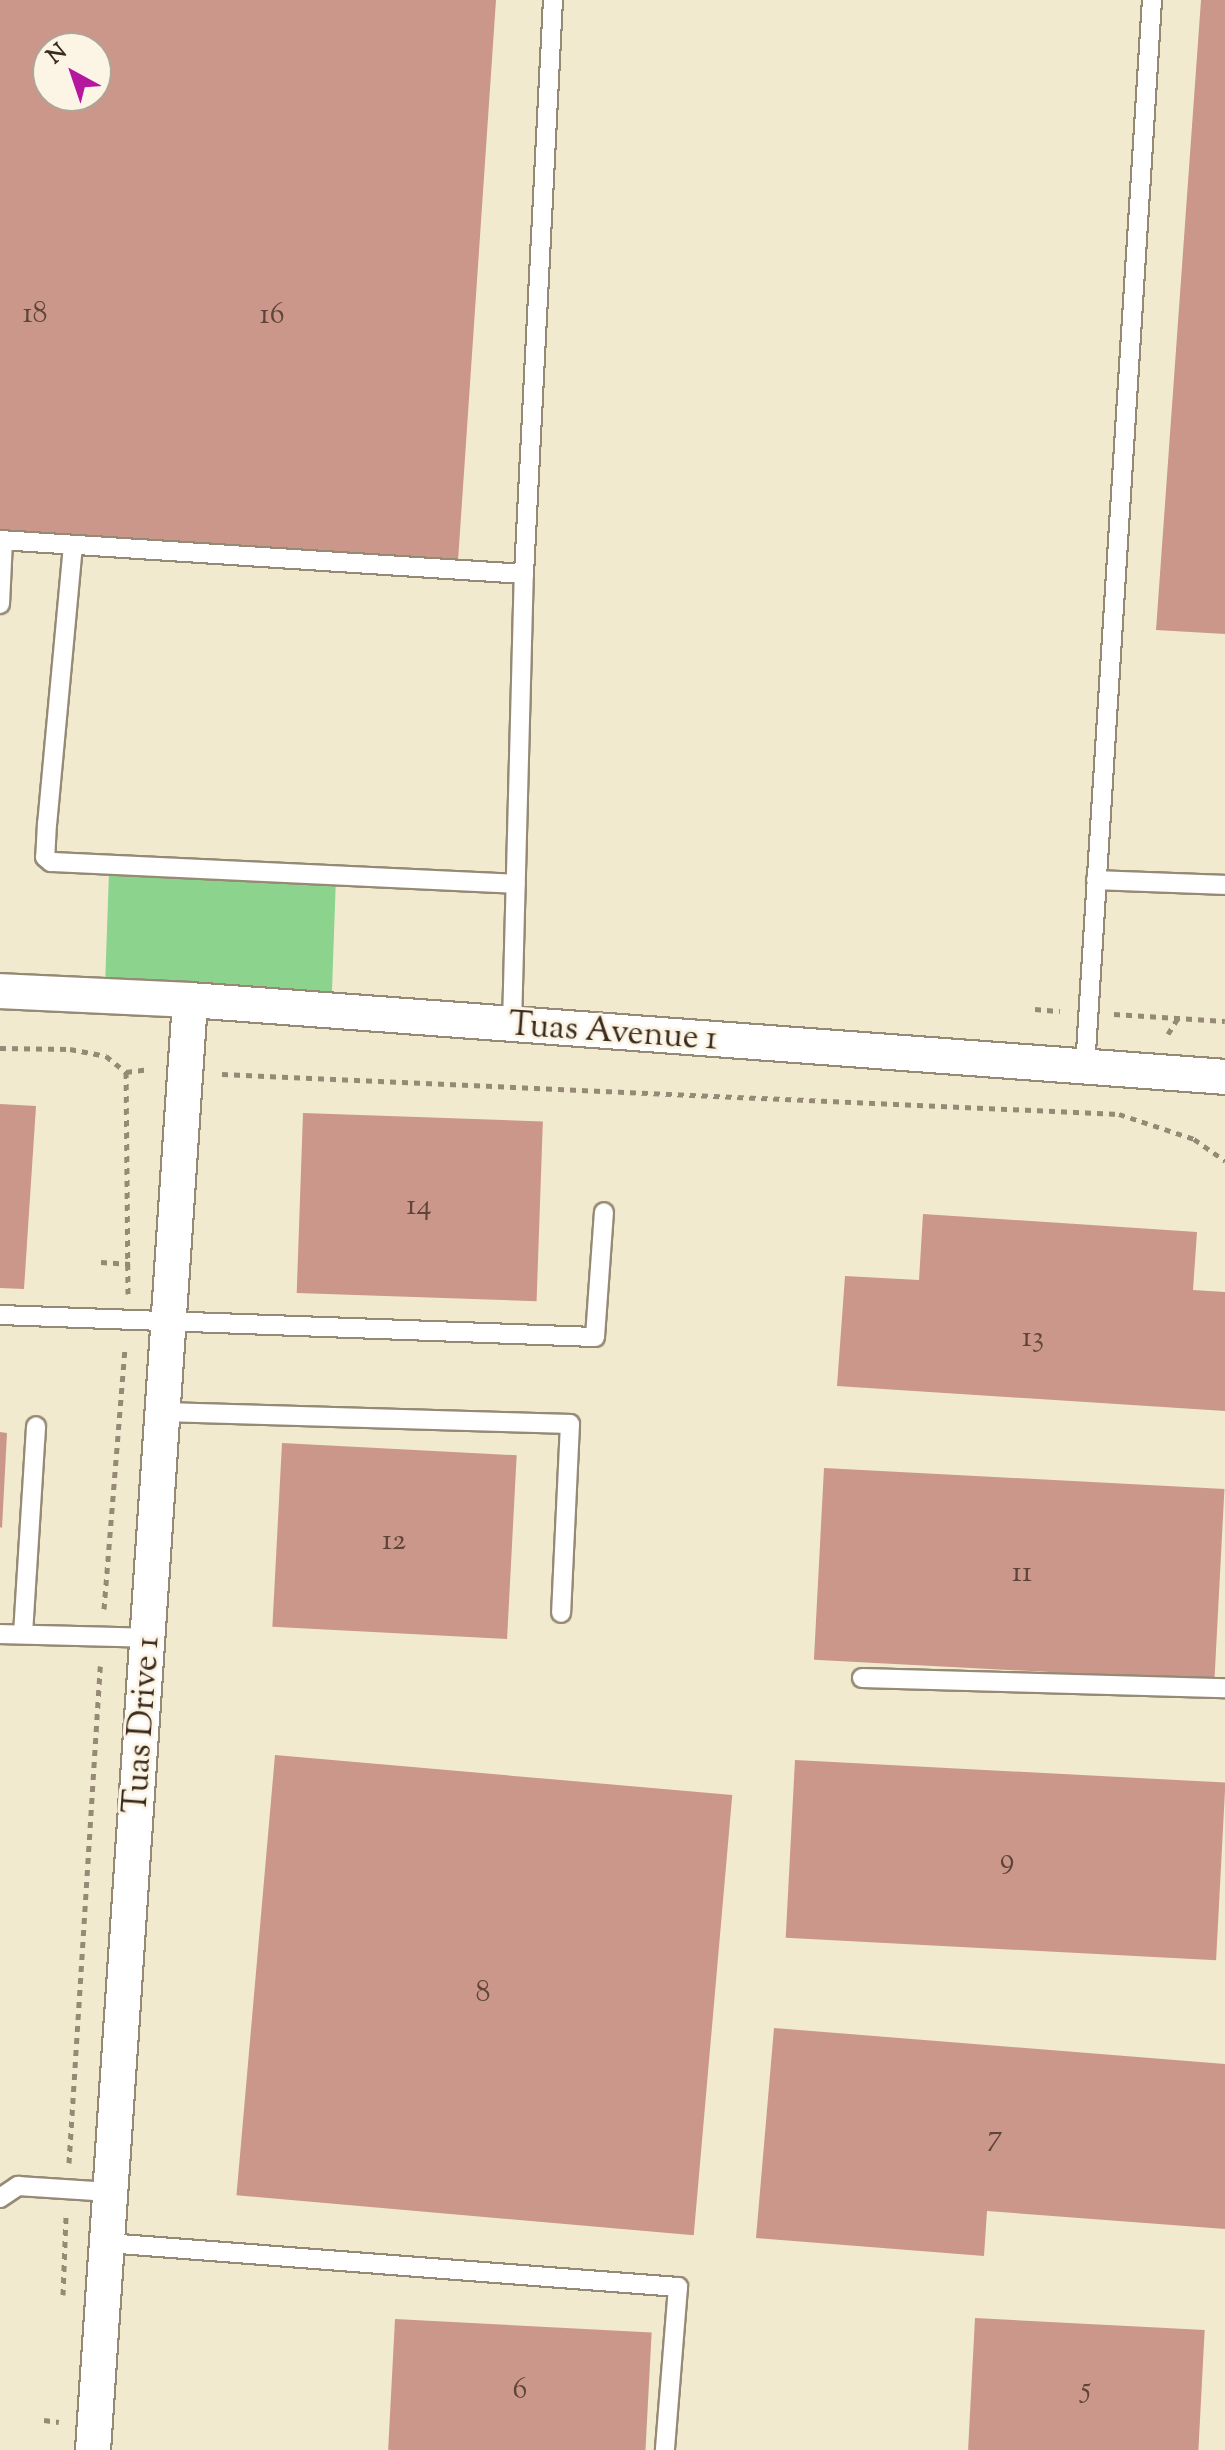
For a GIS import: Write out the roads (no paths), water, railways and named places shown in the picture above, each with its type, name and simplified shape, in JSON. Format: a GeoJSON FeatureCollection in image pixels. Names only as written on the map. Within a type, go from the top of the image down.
{"type":"FeatureCollection","features":[{"type":"Feature","properties":{"kind":"street","name":"Tuas Avenue 1"},"geometry":{"type":"LineString","coordinates":[[0,991],[190,1000],[1225,1077]]}},
{"type":"Feature","properties":{"kind":"street","name":"Tuas Drive 1"},"geometry":{"type":"LineString","coordinates":[[93,2450],[164,1412],[198,1070],[190,1000]]}},
{"type":"Feature","properties":{"kind":"lane"},"geometry":{"type":"LineString","coordinates":[[512,1025],[524,574],[553,0]]}},
{"type":"Feature","properties":{"kind":"lane"},"geometry":{"type":"LineString","coordinates":[[1085,1068],[1152,0]]}},
{"type":"Feature","properties":{"kind":"lane"},"geometry":{"type":"LineString","coordinates":[[0,604],[2,540],[524,574]]}},
{"type":"Feature","properties":{"kind":"lane"},"geometry":{"type":"LineString","coordinates":[[73,545],[47,823],[45,857],[51,862],[515,884]]}},
{"type":"Feature","properties":{"kind":"lane"},"geometry":{"type":"LineString","coordinates":[[1096,880],[1225,885]]}},
{"type":"Feature","properties":{"kind":"lane"},"geometry":{"type":"LineString","coordinates":[[0,1315],[172,1318],[595,1337],[604,1212]]}},
{"type":"Feature","properties":{"kind":"lane"},"geometry":{"type":"LineString","coordinates":[[164,1412],[570,1424],[561,1613]]}},
{"type":"Feature","properties":{"kind":"lane"},"geometry":{"type":"LineString","coordinates":[[23,1634],[36,1426]]}},
{"type":"Feature","properties":{"kind":"lane"},"geometry":{"type":"LineString","coordinates":[[0,1634],[148,1638]]}},
{"type":"Feature","properties":{"kind":"lane"},"geometry":{"type":"LineString","coordinates":[[862,1678],[1225,1688]]}},
{"type":"Feature","properties":{"kind":"lane"},"geometry":{"type":"LineString","coordinates":[[0,2198],[18,2186],[110,2192]]}},
{"type":"Feature","properties":{"kind":"lane"},"geometry":{"type":"LineString","coordinates":[[107,2243],[678,2287],[665,2450]]}}]}
